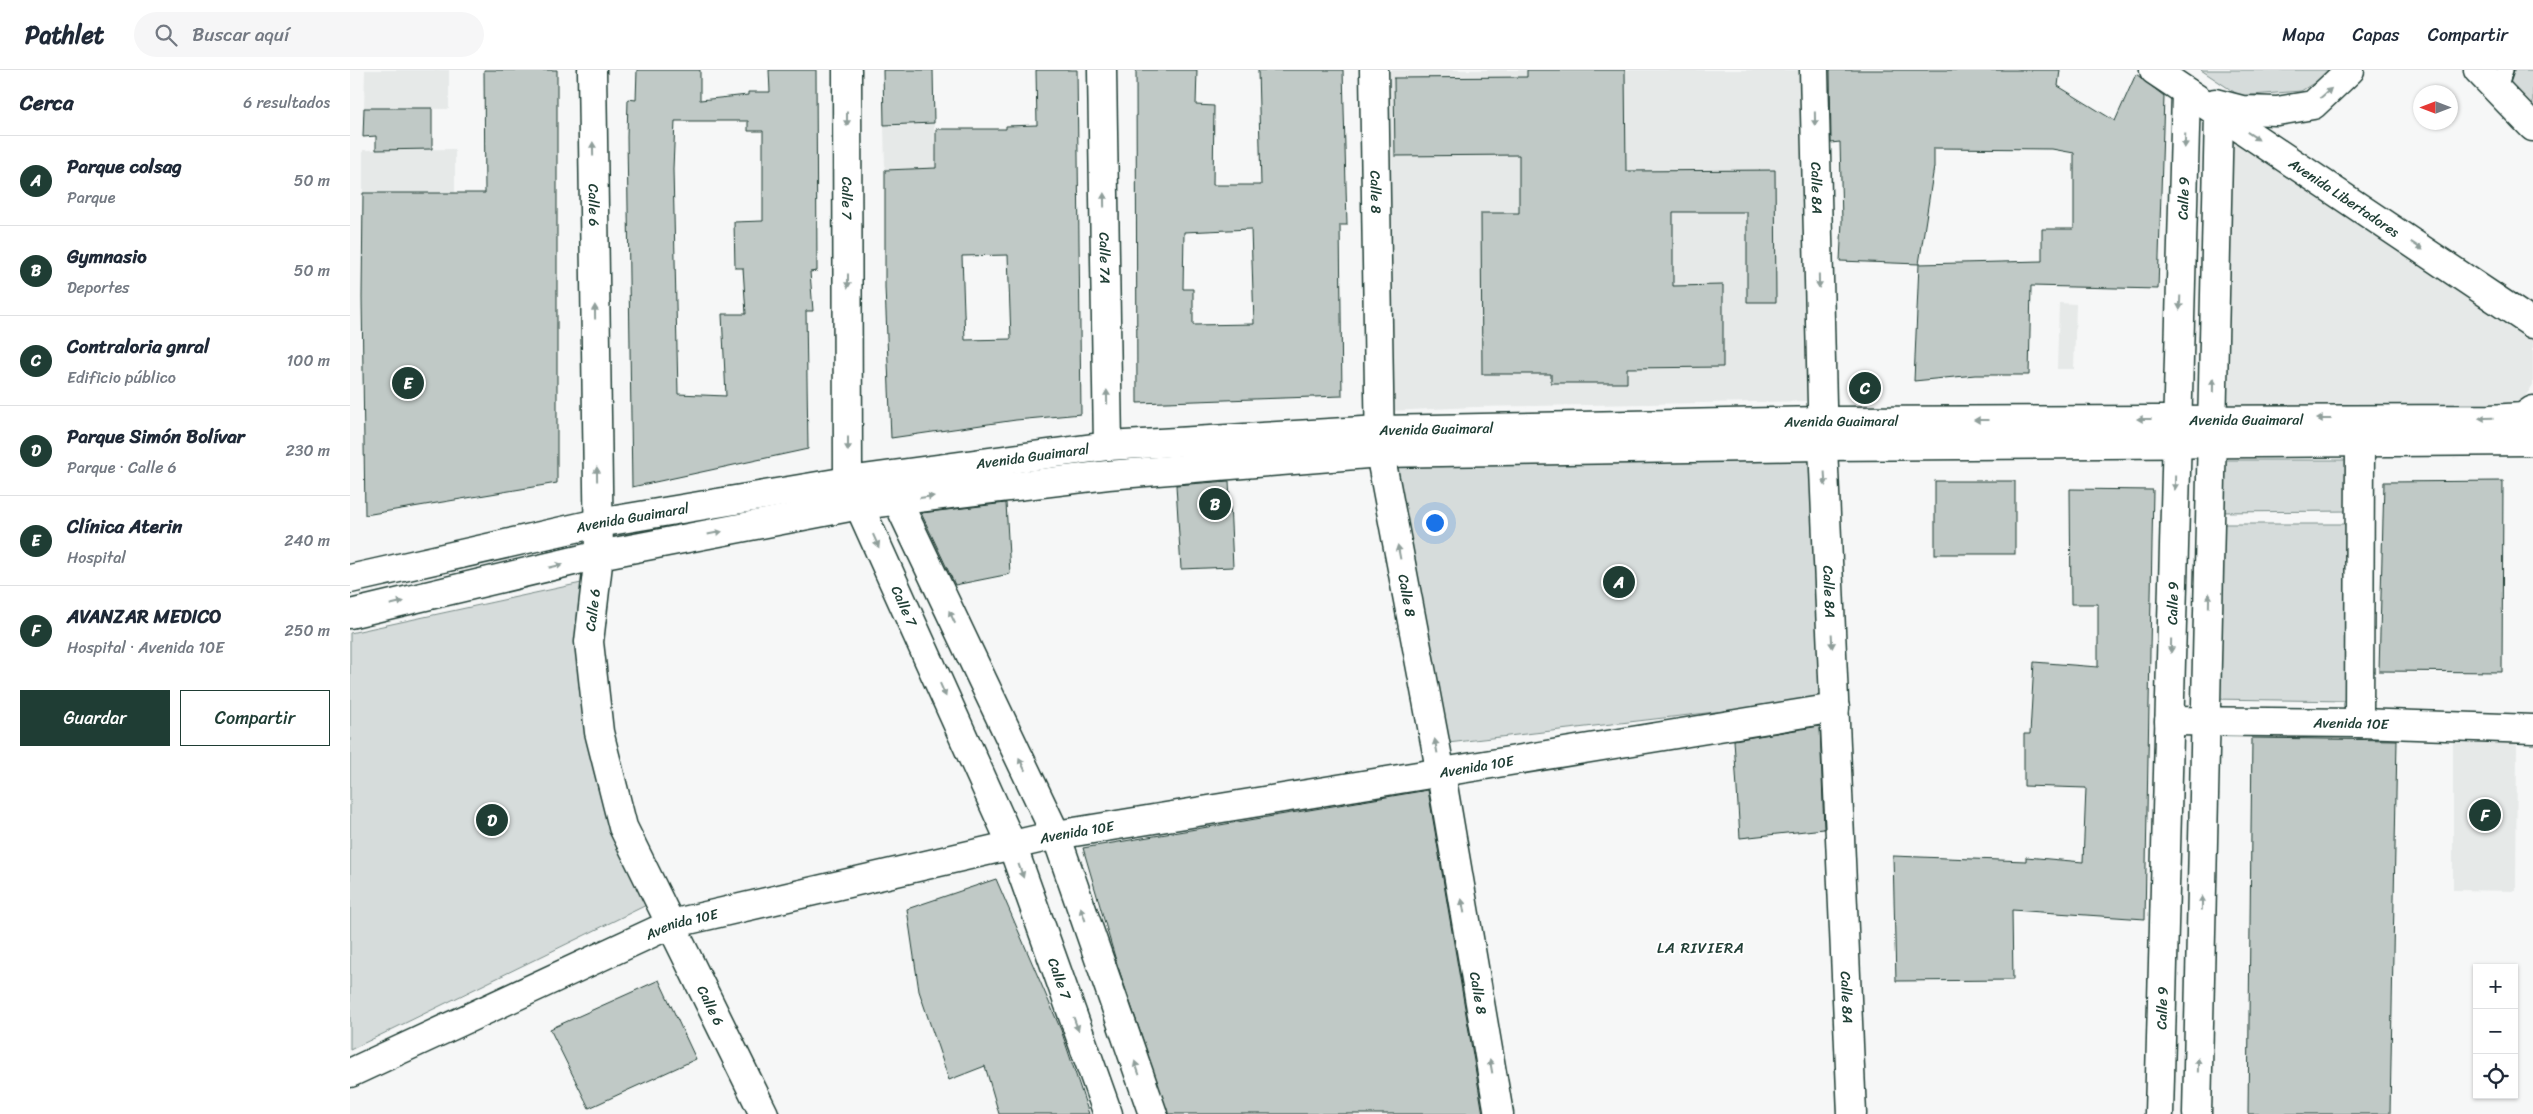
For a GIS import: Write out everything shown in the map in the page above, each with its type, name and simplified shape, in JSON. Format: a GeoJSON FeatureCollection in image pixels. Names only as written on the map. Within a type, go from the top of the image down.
{"type":"FeatureCollection","features":[{"type":"Feature","properties":{"kind":"street","name":"Calle 6"},"geometry":{"type":"LineString","coordinates":[[592,70],[599,555],[589,642],[599,732],[623,827],[764,1114]]}},
{"type":"Feature","properties":{"kind":"street","name":"Calle 7"},"geometry":{"type":"LineString","coordinates":[[847,70],[854,493],[1012,844],[1108,1114]]}},
{"type":"Feature","properties":{"kind":"street","name":"Calle 7A"},"geometry":{"type":"LineString","coordinates":[[1102,70],[1108,446]]}},
{"type":"Feature","properties":{"kind":"street","name":"Calle 8"},"geometry":{"type":"LineString","coordinates":[[1374,70],[1380,442],[1441,774],[1499,1114]]}},
{"type":"Feature","properties":{"kind":"street","name":"Calle 8A"},"geometry":{"type":"LineString","coordinates":[[1814,70],[1823,433],[1852,1114]]}},
{"type":"Feature","properties":{"kind":"street","name":"Avenida Libertadores"},"geometry":{"type":"LineString","coordinates":[[2154,70],[2533,324]]}},
{"type":"Feature","properties":{"kind":"street"},"geometry":{"type":"LineString","coordinates":[[2191,95],[2242,110],[2277,111],[2312,105],[2350,70]]}},
{"type":"Feature","properties":{"kind":"street"},"geometry":{"type":"LineString","coordinates":[[2478,70],[2501,80],[2533,127]]}},
{"type":"Feature","properties":{"kind":"street","name":"Calle 9"},"geometry":{"type":"LineString","coordinates":[[2159,1114],[2177,431],[2191,95]]}},
{"type":"Feature","properties":{"kind":"street"},"geometry":{"type":"LineString","coordinates":[[2197,1114],[2219,113]]}},
{"type":"Feature","properties":{"kind":"street","name":"Avenida Guaimaral"},"geometry":{"type":"LineString","coordinates":[[350,614],[854,493],[1108,446],[1823,433],[2212,431],[2523,417],[2533,410]]}},
{"type":"Feature","properties":{"kind":"street","name":"Avenida Guaimaral"},"geometry":{"type":"LineString","coordinates":[[2212,431],[2360,442],[2533,440]]}},
{"type":"Feature","properties":{"kind":"street","name":"Avenida Guaimaral"},"geometry":{"type":"LineString","coordinates":[[350,579],[598,523],[854,493],[897,500],[1380,442]]}},
{"type":"Feature","properties":{"kind":"street"},"geometry":{"type":"LineString","coordinates":[[2359,723],[2360,442]]}},
{"type":"Feature","properties":{"kind":"street"},"geometry":{"type":"LineString","coordinates":[[897,500],[1056,836],[1153,1114]]}},
{"type":"Feature","properties":{"kind":"street","name":"Avenida 10E"},"geometry":{"type":"LineString","coordinates":[[350,1073],[671,924],[1012,844],[1835,708]]}},
{"type":"Feature","properties":{"kind":"street","name":"Avenida 10E"},"geometry":{"type":"LineString","coordinates":[[2169,721],[2359,723],[2533,729]]}},
{"type":"Feature","properties":{"kind":"shaded area"},"geometry":{"type":"Polygon","coordinates":[[[365,70],[449,70],[449,109],[364,108],[365,70]]]}},
{"type":"Feature","properties":{"kind":"shaded area"},"geometry":{"type":"Polygon","coordinates":[[[1382,70],[1802,70],[1808,401],[1474,407],[1389,411],[1382,70]]]}},
{"type":"Feature","properties":{"kind":"shaded area"},"geometry":{"type":"Polygon","coordinates":[[[2201,70],[2335,70],[2301,91],[2240,96],[2201,70]]]}},
{"type":"Feature","properties":{"kind":"shaded area"},"geometry":{"type":"Polygon","coordinates":[[[2489,70],[2533,70],[2533,116],[2489,70]]]}},
{"type":"Feature","properties":{"kind":"shaded area"},"geometry":{"type":"Polygon","coordinates":[[[934,123],[936,168],[885,170],[884,125],[934,123]]]}},
{"type":"Feature","properties":{"kind":"shaded area"},"geometry":{"type":"Polygon","coordinates":[[[2228,136],[2533,341],[2533,385],[2512,416],[2217,413],[2228,136]]]}},
{"type":"Feature","properties":{"kind":"shaded area"},"geometry":{"type":"Polygon","coordinates":[[[455,149],[455,193],[363,193],[363,150],[455,149]]]}},
{"type":"Feature","properties":{"kind":"shaded area"},"geometry":{"type":"Polygon","coordinates":[[[2059,303],[2076,304],[2074,369],[2057,369],[2059,303]]]}},
{"type":"Feature","properties":{"kind":"shaded area"},"geometry":{"type":"Polygon","coordinates":[[[1817,456],[1827,699],[1448,743],[1394,464],[1817,456]]]}},
{"type":"Feature","properties":{"kind":"shaded area"},"geometry":{"type":"Polygon","coordinates":[[[2213,460],[2352,460],[2353,511],[2213,512],[2213,460]]]}},
{"type":"Feature","properties":{"kind":"shaded area"},"geometry":{"type":"Polygon","coordinates":[[[2211,524],[2353,524],[2350,701],[2209,699],[2211,524]]]}},
{"type":"Feature","properties":{"kind":"shaded area"},"geometry":{"type":"Polygon","coordinates":[[[586,582],[599,746],[671,893],[350,1050],[350,633],[586,582]]]}},
{"type":"Feature","properties":{"kind":"shaded area"},"geometry":{"type":"Polygon","coordinates":[[[2453,739],[2517,740],[2516,891],[2453,890],[2453,739]]]}},
{"type":"Feature","properties":{"kind":"building"},"geometry":{"type":"Polygon","coordinates":[[[484,70],[557,70],[557,483],[365,515],[362,298],[363,193],[485,193],[484,70]]]}},
{"type":"Feature","properties":{"kind":"building"},"geometry":{"type":"Polygon","coordinates":[[[637,70],[700,70],[700,100],[748,95],[748,92],[770,92],[769,70],[816,70],[817,271],[810,272],[813,311],[806,311],[808,449],[632,487],[627,137],[628,99],[636,100],[637,70]],[[675,121],[673,169],[678,394],[726,396],[722,314],[746,314],[743,268],[735,268],[734,222],[763,221],[763,131],[748,131],[748,121],[675,121]]]}},
{"type":"Feature","properties":{"kind":"building"},"geometry":{"type":"Polygon","coordinates":[[[883,70],[933,70],[934,123],[884,125],[883,70]]]}},
{"type":"Feature","properties":{"kind":"building"},"geometry":{"type":"Polygon","coordinates":[[[1036,70],[1077,70],[1081,414],[1016,420],[891,438],[885,287],[885,170],[936,168],[936,129],[1006,129],[1006,126],[1037,125],[1036,70]],[[1008,255],[962,256],[965,340],[1011,339],[1008,255]]]}},
{"type":"Feature","properties":{"kind":"building"},"geometry":{"type":"Polygon","coordinates":[[[1136,70],[1197,70],[1196,105],[1214,106],[1213,185],[1261,185],[1258,70],[1343,70],[1347,225],[1340,225],[1342,396],[1137,403],[1136,70]],[[1251,229],[1184,232],[1183,289],[1193,289],[1193,325],[1254,324],[1251,229]]]}},
{"type":"Feature","properties":{"kind":"building"},"geometry":{"type":"Polygon","coordinates":[[[1527,70],[1625,70],[1626,171],[1775,170],[1776,302],[1747,302],[1747,212],[1673,212],[1673,286],[1723,285],[1723,367],[1627,368],[1627,383],[1551,383],[1551,374],[1482,374],[1481,213],[1519,213],[1519,155],[1395,156],[1394,78],[1527,77],[1527,70]]]}},
{"type":"Feature","properties":{"kind":"building"},"geometry":{"type":"Polygon","coordinates":[[[1830,70],[2060,70],[2058,86],[2115,121],[2136,74],[2164,96],[2158,289],[2031,286],[2029,375],[1975,375],[1914,381],[1919,264],[1840,261],[1842,221],[1840,142],[1831,143],[1830,70]],[[1934,148],[1934,167],[1919,264],[2042,261],[2042,229],[2074,229],[2074,153],[2052,149],[1934,148]]]}},
{"type":"Feature","properties":{"kind":"building"},"geometry":{"type":"Polygon","coordinates":[[[364,108],[432,108],[432,149],[376,150],[376,136],[363,137],[364,108]]]}},
{"type":"Feature","properties":{"kind":"building"},"geometry":{"type":"Polygon","coordinates":[[[1229,481],[1233,567],[1181,569],[1176,485],[1229,481]]]}},
{"type":"Feature","properties":{"kind":"building"},"geometry":{"type":"Polygon","coordinates":[[[1935,481],[2015,481],[2015,554],[1935,554],[1935,481]]]}},
{"type":"Feature","properties":{"kind":"building"},"geometry":{"type":"Polygon","coordinates":[[[2503,481],[2502,672],[2379,671],[2384,482],[2503,481]]]}},
{"type":"Feature","properties":{"kind":"building"},"geometry":{"type":"Polygon","coordinates":[[[2070,489],[2153,490],[2145,919],[2012,910],[2013,980],[1896,981],[1893,856],[2026,861],[2026,857],[2083,862],[2086,788],[2024,786],[2024,734],[2030,734],[2034,662],[2098,667],[2098,604],[2071,604],[2070,489]]]}},
{"type":"Feature","properties":{"kind":"building"},"geometry":{"type":"Polygon","coordinates":[[[1006,503],[1010,574],[955,585],[921,513],[1006,503]]]}},
{"type":"Feature","properties":{"kind":"building"},"geometry":{"type":"Polygon","coordinates":[[[1820,726],[1824,829],[1740,838],[1734,740],[1820,726]]]}},
{"type":"Feature","properties":{"kind":"building"},"geometry":{"type":"Polygon","coordinates":[[[2252,738],[2397,740],[2390,1114],[2248,1114],[2252,738]]]}},
{"type":"Feature","properties":{"kind":"building"},"geometry":{"type":"Polygon","coordinates":[[[1428,790],[1483,1114],[1168,1114],[1117,964],[1083,848],[1428,790]]]}},
{"type":"Feature","properties":{"kind":"building"},"geometry":{"type":"Polygon","coordinates":[[[996,879],[1061,1030],[1089,1114],[999,1114],[985,1066],[949,1080],[919,991],[907,909],[996,879]]]}},
{"type":"Feature","properties":{"kind":"building"},"geometry":{"type":"Polygon","coordinates":[[[659,980],[696,1059],[589,1108],[550,1029],[659,980]]]}},
{"type":"Feature","properties":{"kind":"place","name":"Clínica Aterin"},"geometry":{"type":"Point","coordinates":[408,383]}},
{"type":"Feature","properties":{"kind":"place","name":"Contraloria gnral"},"geometry":{"type":"Point","coordinates":[1865,388]}},
{"type":"Feature","properties":{"kind":"place","name":"Gymnasio"},"geometry":{"type":"Point","coordinates":[1215,504]}},
{"type":"Feature","properties":{"kind":"place","name":"Parque colsag"},"geometry":{"type":"Point","coordinates":[1619,582]}},
{"type":"Feature","properties":{"kind":"place","name":"AVANZAR MEDICO"},"geometry":{"type":"Point","coordinates":[2485,815]}},
{"type":"Feature","properties":{"kind":"place","name":"Parque Simón Bolívar"},"geometry":{"type":"Point","coordinates":[492,820]}},
{"type":"Feature","properties":{"kind":"district","name":"LA RIVIERA"},"geometry":{"type":"Point","coordinates":[1701,948]}}]}
